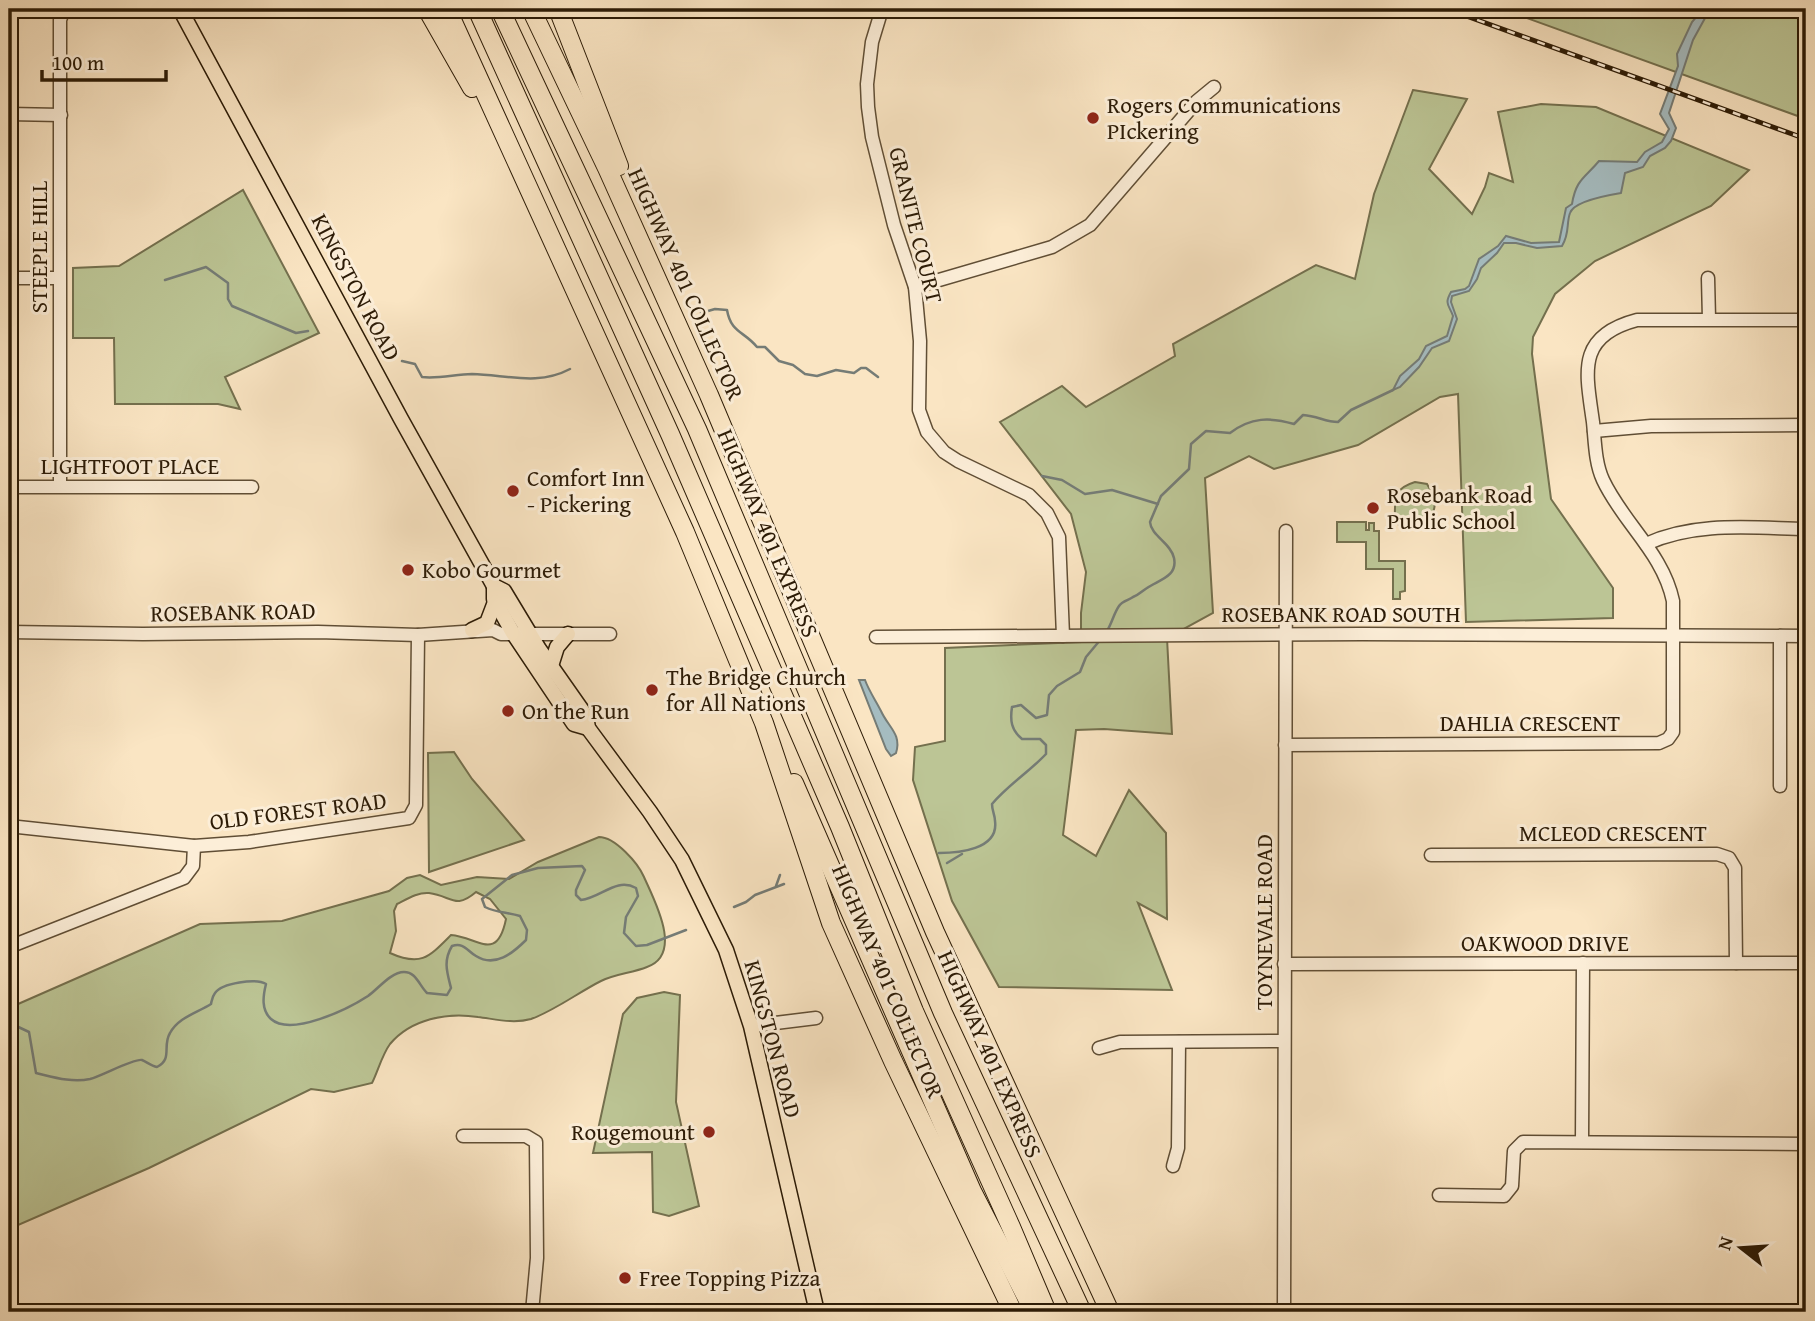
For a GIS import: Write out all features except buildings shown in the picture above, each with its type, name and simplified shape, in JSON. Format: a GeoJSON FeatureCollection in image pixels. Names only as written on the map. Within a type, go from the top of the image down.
{"type":"FeatureCollection","features":[{"type":"Feature","properties":{"kind":"highway"},"geometry":{"type":"LineString","coordinates":[[427,9],[514,156]]}},
{"type":"Feature","properties":{"kind":"highway","name":"HIGHWAY 401 COLLECTOR"},"geometry":{"type":"LineString","coordinates":[[447,9],[685,533],[764,723],[831,923],[893,1061],[1013,1312]]}},
{"type":"Feature","properties":{"kind":"highway"},"geometry":{"type":"LineString","coordinates":[[477,9],[670,434],[840,827],[914,1011],[1047,1312]]}},
{"type":"Feature","properties":{"kind":"highway","name":"HIGHWAY 401 EXPRESS"},"geometry":{"type":"LineString","coordinates":[[500,9],[697,429],[943,1013],[1082,1312]]}},
{"type":"Feature","properties":{"kind":"highway","name":"HIGHWAY 401 COLLECTOR"},"geometry":{"type":"LineString","coordinates":[[531,9],[663,292],[935,932],[1110,1312]]}},
{"type":"Feature","properties":{"kind":"highway"},"geometry":{"type":"LineString","coordinates":[[558,9],[618,164],[663,292]]}},
{"type":"Feature","properties":{"kind":"highway"},"geometry":{"type":"LineString","coordinates":[[764,723],[799,793],[972,1191],[1034,1312]]}},
{"type":"Feature","properties":{"kind":"main road","name":"KINGSTON ROAD"},"geometry":{"type":"LineString","coordinates":[[180,9],[494,586],[495,602],[507,634],[574,724],[588,728]]}},
{"type":"Feature","properties":{"kind":"main road","name":"KINGSTON ROAD"},"geometry":{"type":"LineString","coordinates":[[494,586],[504,591],[529,634],[586,716],[588,728],[682,860],[726,950],[751,1026],[794,1222],[817,1312]]}},
{"type":"Feature","properties":{"kind":"main road"},"geometry":{"type":"LineString","coordinates":[[472,630],[487,624],[495,602]]}},
{"type":"Feature","properties":{"kind":"main road"},"geometry":{"type":"LineString","coordinates":[[551,666],[557,647],[568,634]]}},
{"type":"Feature","properties":{"kind":"street","name":"STEEPLE HILL"},"geometry":{"type":"LineString","coordinates":[[60,486],[60,20],[64,9]]}},
{"type":"Feature","properties":{"kind":"street","name":"GRANITE COURT"},"geometry":{"type":"LineString","coordinates":[[882,9],[872,42],[867,84],[868,107],[872,137],[891,212],[915,287],[920,341],[918,405],[927,432],[944,452],[1029,495],[1048,513],[1059,537],[1063,636]]}},
{"type":"Feature","properties":{"kind":"street"},"geometry":{"type":"LineString","coordinates":[[915,287],[1052,247],[1074,236],[1090,225],[1197,101],[1214,87]]}},
{"type":"Feature","properties":{"kind":"street"},"geometry":{"type":"LineString","coordinates":[[9,114],[61,115]]}},
{"type":"Feature","properties":{"kind":"street"},"geometry":{"type":"LineString","coordinates":[[9,278],[59,278]]}},
{"type":"Feature","properties":{"kind":"street"},"geometry":{"type":"LineString","coordinates":[[1708,278],[1709,319]]}},
{"type":"Feature","properties":{"kind":"street","name":"DAHLIA CRESCENT"},"geometry":{"type":"LineString","coordinates":[[1285,744],[1659,744],[1668,739],[1673,732],[1673,601],[1670,587],[1646,544],[1612,497],[1602,478],[1586,370],[1601,338],[1622,324],[1637,320],[1806,320]]}},
{"type":"Feature","properties":{"kind":"street"},"geometry":{"type":"LineString","coordinates":[[1594,431],[1651,426],[1806,425]]}},
{"type":"Feature","properties":{"kind":"street","name":"LIGHTFOOT PLACE"},"geometry":{"type":"LineString","coordinates":[[9,487],[252,487]]}},
{"type":"Feature","properties":{"kind":"street"},"geometry":{"type":"LineString","coordinates":[[1646,544],[1675,532],[1706,528],[1806,529]]}},
{"type":"Feature","properties":{"kind":"street","name":"TOYNEVALE ROAD"},"geometry":{"type":"LineString","coordinates":[[1284,1312],[1286,531]]}},
{"type":"Feature","properties":{"kind":"street","name":"ROSEBANK ROAD"},"geometry":{"type":"LineString","coordinates":[[9,632],[318,632],[418,635],[493,630],[507,634],[610,634]]}},
{"type":"Feature","properties":{"kind":"street","name":"ROSEBANK ROAD"},"geometry":{"type":"LineString","coordinates":[[457,634],[463,638],[494,638],[507,634]]}},
{"type":"Feature","properties":{"kind":"street","name":"ROSEBANK ROAD SOUTH"},"geometry":{"type":"LineString","coordinates":[[876,637],[1673,634],[1806,636]]}},
{"type":"Feature","properties":{"kind":"street","name":"OLD FOREST ROAD"},"geometry":{"type":"LineString","coordinates":[[9,826],[194,846],[249,842],[410,818],[416,805],[418,635]]}},
{"type":"Feature","properties":{"kind":"street"},"geometry":{"type":"LineString","coordinates":[[1780,636],[1780,786]]}},
{"type":"Feature","properties":{"kind":"street"},"geometry":{"type":"LineString","coordinates":[[9,947],[184,878],[192,866],[194,846]]}},
{"type":"Feature","properties":{"kind":"street","name":"MCLEOD CRESCENT"},"geometry":{"type":"LineString","coordinates":[[1431,855],[1717,854],[1729,858],[1735,868],[1736,963]]}},
{"type":"Feature","properties":{"kind":"street"},"geometry":{"type":"LineString","coordinates":[[1582,1141],[1583,963]]}},
{"type":"Feature","properties":{"kind":"street","name":"OAKWOOD DRIVE"},"geometry":{"type":"LineString","coordinates":[[1284,964],[1806,963]]}},
{"type":"Feature","properties":{"kind":"street"},"geometry":{"type":"LineString","coordinates":[[751,1026],[816,1018]]}},
{"type":"Feature","properties":{"kind":"street"},"geometry":{"type":"LineString","coordinates":[[1099,1048],[1120,1042],[1284,1041]]}},
{"type":"Feature","properties":{"kind":"street"},"geometry":{"type":"LineString","coordinates":[[1173,1166],[1178,1148],[1179,1042]]}},
{"type":"Feature","properties":{"kind":"street"},"geometry":{"type":"LineString","coordinates":[[463,1136],[526,1136],[536,1142],[537,1258],[532,1312]]}},
{"type":"Feature","properties":{"kind":"street"},"geometry":{"type":"LineString","coordinates":[[1439,1195],[1504,1196],[1511,1186],[1514,1151],[1523,1142],[1806,1144]]}},
{"type":"Feature","properties":{"kind":"green space"},"geometry":{"type":"Polygon","coordinates":[[[1502,9],[1806,9],[1806,119],[1502,9]]]}},
{"type":"Feature","properties":{"kind":"green space"},"geometry":{"type":"Polygon","coordinates":[[[1413,90],[1467,99],[1429,169],[1472,214],[1489,173],[1513,182],[1498,112],[1541,104],[1596,107],[1749,170],[1711,206],[1595,261],[1555,294],[1533,337],[1532,354],[1551,499],[1613,588],[1613,618],[1466,622],[1458,394],[1440,397],[1358,445],[1274,469],[1249,456],[1205,478],[1213,613],[1167,638],[1172,734],[1104,729],[1076,730],[1063,835],[1096,856],[1129,790],[1166,833],[1167,919],[1138,903],[1172,990],[999,987],[952,901],[913,780],[915,747],[945,741],[945,648],[1081,642],[1086,572],[1071,514],[1000,422],[1062,386],[1086,407],[1175,356],[1173,344],[1316,265],[1355,279],[1374,194],[1413,90]]]}},
{"type":"Feature","properties":{"kind":"green space"},"geometry":{"type":"Polygon","coordinates":[[[243,190],[319,333],[225,377],[240,409],[218,404],[115,404],[114,338],[73,338],[73,268],[119,266],[243,190]]]}},
{"type":"Feature","properties":{"kind":"green space"},"geometry":{"type":"Polygon","coordinates":[[[1415,482],[1427,484],[1434,499],[1433,512],[1428,522],[1399,525],[1395,521],[1396,496],[1402,488],[1415,482]]]}},
{"type":"Feature","properties":{"kind":"green space"},"geometry":{"type":"Polygon","coordinates":[[[1337,522],[1366,522],[1366,530],[1369,530],[1369,523],[1374,523],[1374,531],[1379,531],[1379,561],[1405,561],[1405,591],[1400,592],[1400,599],[1393,599],[1393,569],[1366,569],[1366,542],[1337,542],[1337,522]]]}},
{"type":"Feature","properties":{"kind":"green space"},"geometry":{"type":"Polygon","coordinates":[[[454,752],[472,779],[524,840],[429,872],[428,753],[454,752]]]}},
{"type":"Feature","properties":{"kind":"green space"},"geometry":{"type":"Polygon","coordinates":[[[599,837],[619,846],[641,871],[659,912],[665,939],[664,951],[658,960],[647,967],[601,981],[531,1019],[511,1021],[454,1016],[419,1023],[390,1044],[372,1083],[334,1092],[311,1089],[149,1168],[9,1229],[9,1008],[200,924],[282,921],[389,891],[407,878],[420,875],[441,885],[477,877],[509,879],[538,862],[599,837]],[[476,892],[458,901],[425,893],[397,904],[394,911],[396,931],[390,953],[410,959],[424,958],[451,935],[492,944],[502,932],[506,919],[490,899],[476,892]]]}},
{"type":"Feature","properties":{"kind":"green space"},"geometry":{"type":"Polygon","coordinates":[[[664,992],[680,995],[676,1102],[699,1206],[669,1216],[653,1212],[652,1152],[593,1153],[623,1014],[637,998],[664,992]]]}},
{"type":"Feature","properties":{"kind":"water"},"geometry":{"type":"Polygon","coordinates":[[[1703,9],[1710,9],[1693,40],[1669,113],[1676,128],[1671,141],[1665,148],[1650,156],[1643,167],[1625,173],[1621,193],[1592,199],[1573,209],[1562,246],[1537,248],[1504,243],[1481,268],[1469,291],[1452,296],[1451,302],[1457,319],[1449,341],[1432,348],[1419,367],[1400,387],[1393,390],[1400,376],[1419,359],[1426,346],[1447,336],[1453,316],[1448,304],[1449,296],[1451,292],[1469,286],[1479,259],[1498,246],[1506,236],[1531,243],[1559,242],[1566,208],[1572,204],[1579,184],[1599,161],[1637,162],[1645,152],[1662,142],[1669,129],[1660,114],[1678,66],[1677,54],[1692,22],[1703,9]]]}},
{"type":"Feature","properties":{"kind":"water"},"geometry":{"type":"Polygon","coordinates":[[[859,680],[865,680],[896,736],[896,753],[891,756],[886,749],[859,680]]]}},
{"type":"Feature","properties":{"kind":"waterway"},"geometry":{"type":"LineString","coordinates":[[165,280],[206,267],[228,283],[228,299],[232,306],[296,333],[308,331]]}},
{"type":"Feature","properties":{"kind":"waterway"},"geometry":{"type":"LineString","coordinates":[[701,313],[715,309],[727,310],[735,328],[757,347],[765,347],[779,361],[793,365],[805,374],[817,376],[836,370],[854,373],[866,368],[878,377]]}},
{"type":"Feature","properties":{"kind":"waterway"},"geometry":{"type":"LineString","coordinates":[[402,361],[415,364],[422,377],[472,374],[534,378],[570,369]]}},
{"type":"Feature","properties":{"kind":"waterway"},"geometry":{"type":"LineString","coordinates":[[1107,631],[1120,604],[1166,577],[1173,570],[1172,553],[1150,522],[1161,496],[1189,469],[1191,444],[1206,431],[1230,433],[1245,424],[1261,420],[1294,424],[1303,415],[1338,422],[1351,410],[1393,390]]}},
{"type":"Feature","properties":{"kind":"waterway"},"geometry":{"type":"LineString","coordinates":[[1042,476],[1062,480],[1085,494],[1112,490],[1158,504]]}},
{"type":"Feature","properties":{"kind":"waterway"},"geometry":{"type":"LineString","coordinates":[[939,853],[966,851],[984,844],[990,838],[995,821],[992,804],[1046,754],[1046,745],[1040,739],[1022,739],[1013,728],[1012,707],[1021,705],[1036,718],[1047,715],[1049,695],[1057,686],[1080,672],[1086,657],[1101,639]]}},
{"type":"Feature","properties":{"kind":"waterway"},"geometry":{"type":"LineString","coordinates":[[947,863],[962,854]]}},
{"type":"Feature","properties":{"kind":"waterway"},"geometry":{"type":"LineString","coordinates":[[9,1027],[12,1024],[29,1032],[36,1073],[83,1080],[138,1060],[157,1067],[162,1064],[168,1038],[174,1028],[183,1019],[211,1004],[219,989],[232,984],[255,981],[266,984],[264,1003],[268,1015],[280,1024],[292,1025],[320,1019],[347,1008],[368,996],[390,978],[404,972],[412,974],[427,993],[447,995],[451,988],[447,962],[452,946],[462,946],[483,959],[497,960],[526,940],[527,930],[520,916],[485,907],[482,899],[512,875],[538,868],[582,866],[585,870],[576,890],[576,895],[581,900],[615,886],[629,885],[636,888],[638,896],[626,917],[624,933],[636,946],[647,945],[686,930]]}},
{"type":"Feature","properties":{"kind":"waterway"},"geometry":{"type":"LineString","coordinates":[[776,886],[780,875]]}},
{"type":"Feature","properties":{"kind":"waterway"},"geometry":{"type":"LineString","coordinates":[[734,907],[755,895],[784,884]]}},
{"type":"Feature","properties":{"kind":"railway"},"geometry":{"type":"LineString","coordinates":[[1447,9],[1806,139]]}},
{"type":"Feature","properties":{"kind":"place","name":"Rogers Communications PIckering"},"geometry":{"type":"Point","coordinates":[1093,118]}},
{"type":"Feature","properties":{"kind":"place","name":"Comfort Inn - Pickering"},"geometry":{"type":"Point","coordinates":[513,491]}},
{"type":"Feature","properties":{"kind":"place","name":"Rosebank Road Public School"},"geometry":{"type":"Point","coordinates":[1373,508]}},
{"type":"Feature","properties":{"kind":"place","name":"Kobo Gourmet"},"geometry":{"type":"Point","coordinates":[408,570]}},
{"type":"Feature","properties":{"kind":"place","name":"The Bridge Church for All Nations"},"geometry":{"type":"Point","coordinates":[652,690]}},
{"type":"Feature","properties":{"kind":"place","name":"On the Run"},"geometry":{"type":"Point","coordinates":[508,711]}},
{"type":"Feature","properties":{"kind":"place","name":"Rougemount"},"geometry":{"type":"Point","coordinates":[709,1132]}},
{"type":"Feature","properties":{"kind":"place","name":"Free Topping Pizza"},"geometry":{"type":"Point","coordinates":[625,1278]}}]}
